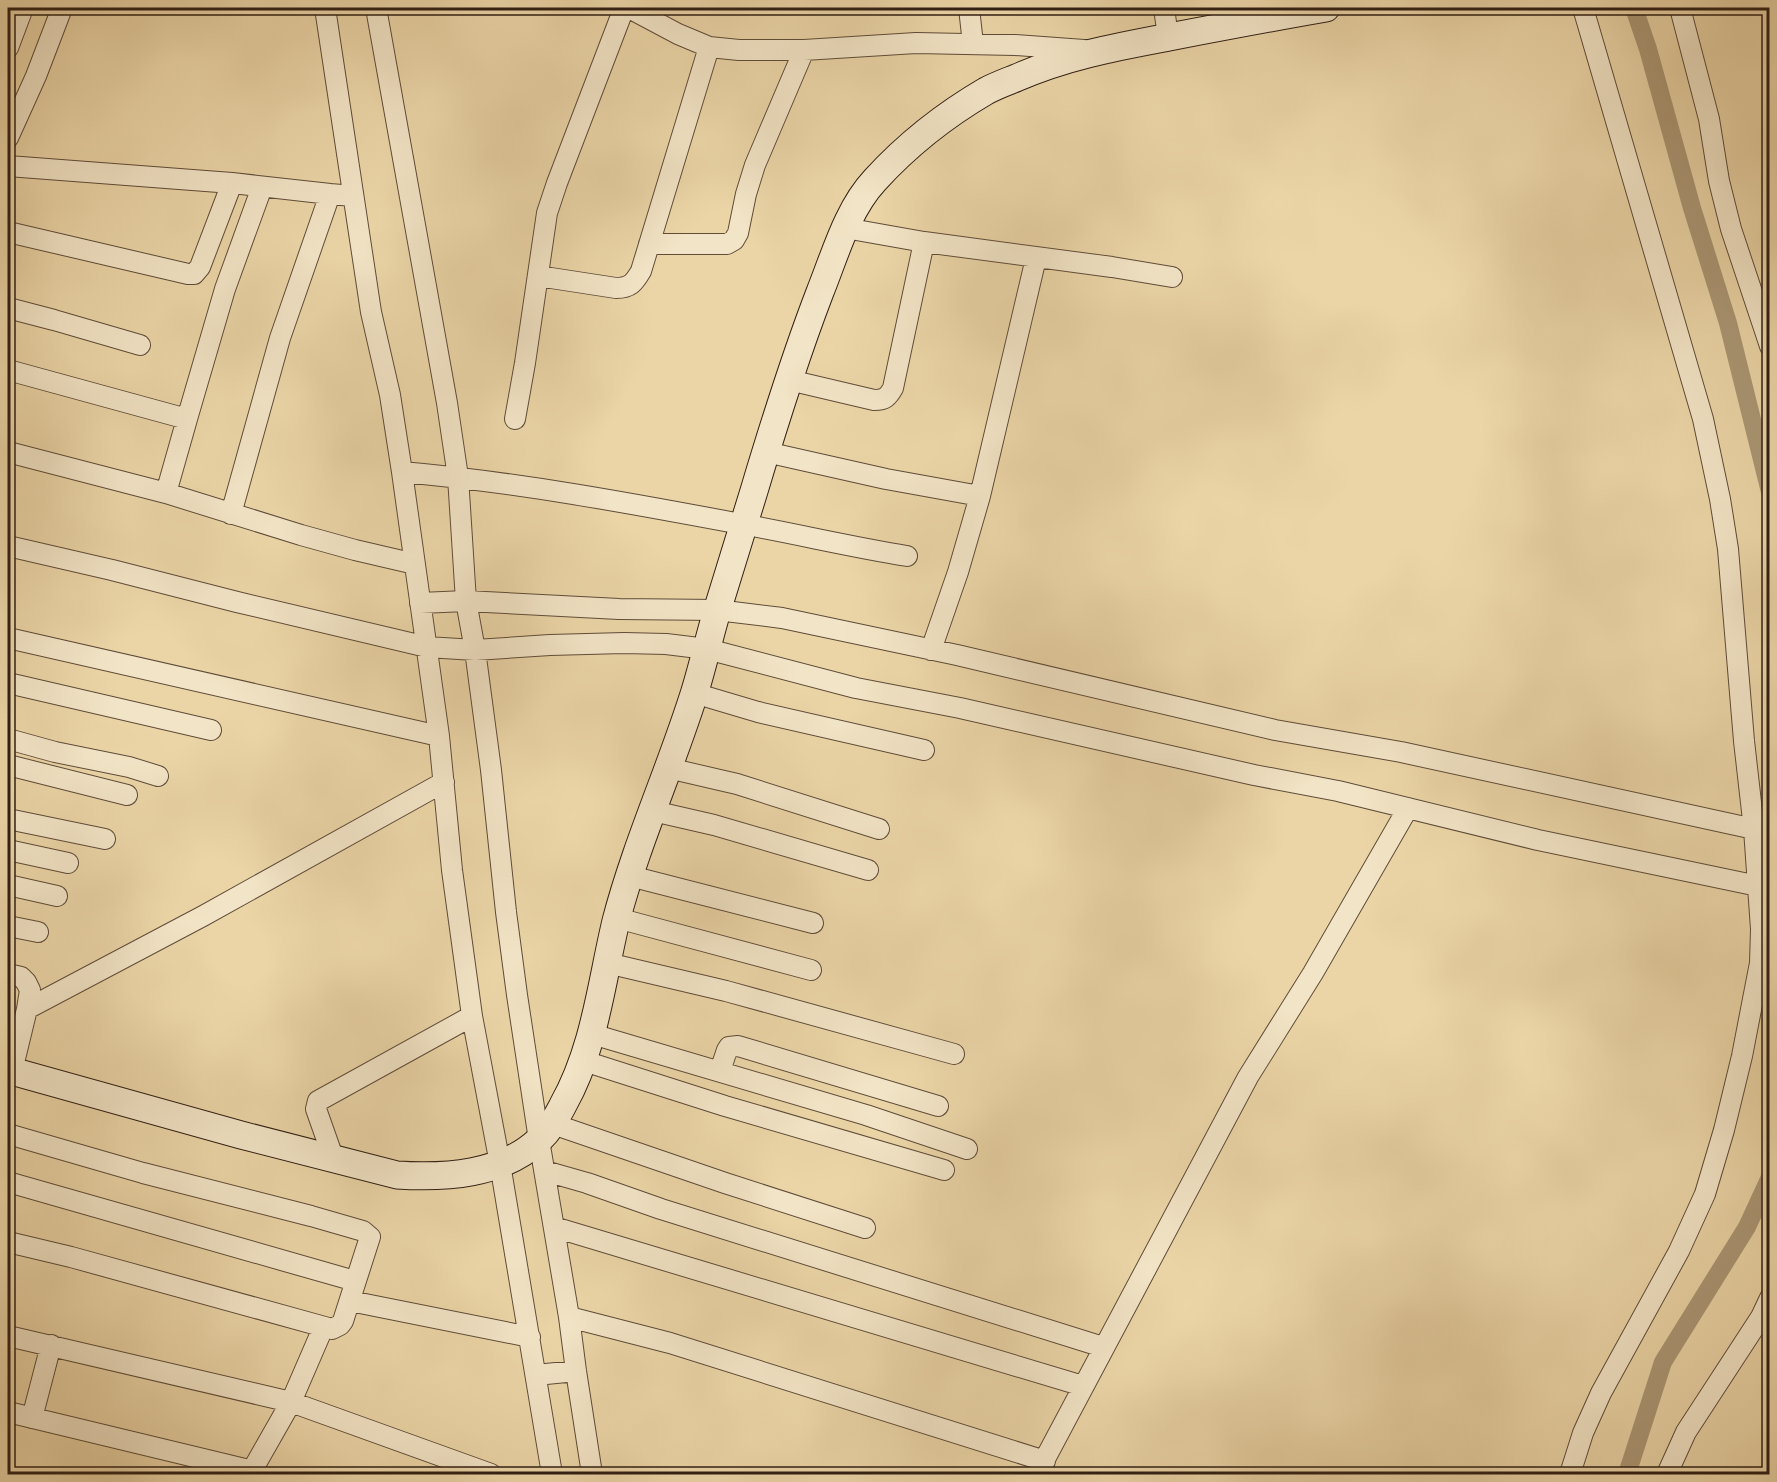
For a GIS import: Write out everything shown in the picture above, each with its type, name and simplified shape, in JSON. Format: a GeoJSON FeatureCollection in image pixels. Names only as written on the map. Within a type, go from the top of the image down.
{"type":"FeatureCollection","features":[{"type":"Feature","properties":{"kind":"street"},"geometry":{"type":"LineString","coordinates":[[8,48],[23,8]]}},
{"type":"Feature","properties":{"kind":"street"},"geometry":{"type":"LineString","coordinates":[[8,138],[40,67],[62,8]]}},
{"type":"Feature","properties":{"kind":"street"},"geometry":{"type":"LineString","coordinates":[[325,8],[371,312],[390,395],[402,472],[439,736],[452,870],[472,1016],[500,1164],[552,1474]]}},
{"type":"Feature","properties":{"kind":"street"},"geometry":{"type":"LineString","coordinates":[[376,8],[447,403],[458,477],[466,601],[491,770],[506,912],[546,1132],[545,1171],[570,1317],[592,1474]]}},
{"type":"Feature","properties":{"kind":"street"},"geometry":{"type":"LineString","coordinates":[[514,419],[525,363],[547,213],[624,8]]}},
{"type":"Feature","properties":{"kind":"street"},"geometry":{"type":"LineString","coordinates":[[629,8],[678,34],[709,46],[739,50],[804,50],[916,43],[1015,45],[1096,51]]}},
{"type":"Feature","properties":{"kind":"street"},"geometry":{"type":"LineString","coordinates":[[969,8],[973,44]]}},
{"type":"Feature","properties":{"kind":"street"},"geometry":{"type":"LineString","coordinates":[[1164,8],[1168,37]]}},
{"type":"Feature","properties":{"kind":"street"},"geometry":{"type":"LineString","coordinates":[[8,974],[21,977],[30,990],[10,1070],[334,1160],[397,1175],[453,1176],[500,1164],[521,1153],[546,1132],[571,1091],[584,1060],[592,1034],[617,918],[694,693],[717,610],[789,380],[845,228],[872,182],[942,121],[987,90],[1041,67],[1096,51],[1326,8]]}},
{"type":"Feature","properties":{"kind":"street"},"geometry":{"type":"LineString","coordinates":[[1570,1474],[1583,1433],[1601,1393],[1679,1251],[1705,1194],[1724,1130],[1752,1010],[1760,963],[1761,929],[1728,549],[1710,452],[1583,8]]}},
{"type":"Feature","properties":{"kind":"street"},"geometry":{"type":"LineString","coordinates":[[1680,8],[1709,119],[1719,181],[1731,230],[1766,319],[1770,346]]}},
{"type":"Feature","properties":{"kind":"street"},"geometry":{"type":"LineString","coordinates":[[538,276],[616,288],[627,288],[635,282],[641,271],[709,46]]}},
{"type":"Feature","properties":{"kind":"street"},"geometry":{"type":"LineString","coordinates":[[649,244],[727,244],[734,240],[738,233],[755,165],[804,50]]}},
{"type":"Feature","properties":{"kind":"street"},"geometry":{"type":"LineString","coordinates":[[8,166],[232,183],[353,196]]}},
{"type":"Feature","properties":{"kind":"street"},"geometry":{"type":"LineString","coordinates":[[8,232],[194,274],[200,267],[232,183]]}},
{"type":"Feature","properties":{"kind":"street"},"geometry":{"type":"LineString","coordinates":[[166,493],[225,289],[262,186]]}},
{"type":"Feature","properties":{"kind":"street"},"geometry":{"type":"LineString","coordinates":[[231,514],[280,338],[330,194]]}},
{"type":"Feature","properties":{"kind":"street"},"geometry":{"type":"LineString","coordinates":[[845,228],[924,242],[1172,278]]}},
{"type":"Feature","properties":{"kind":"street"},"geometry":{"type":"LineString","coordinates":[[789,380],[874,400],[882,400],[889,396],[893,388],[924,242]]}},
{"type":"Feature","properties":{"kind":"street"},"geometry":{"type":"LineString","coordinates":[[931,650],[958,572],[980,496],[1036,258]]}},
{"type":"Feature","properties":{"kind":"street"},"geometry":{"type":"LineString","coordinates":[[8,308],[140,345]]}},
{"type":"Feature","properties":{"kind":"street"},"geometry":{"type":"LineString","coordinates":[[8,370],[187,419]]}},
{"type":"Feature","properties":{"kind":"street"},"geometry":{"type":"LineString","coordinates":[[8,452],[166,493],[355,550],[415,564]]}},
{"type":"Feature","properties":{"kind":"street"},"geometry":{"type":"LineString","coordinates":[[766,452],[886,479],[980,496]]}},
{"type":"Feature","properties":{"kind":"street"},"geometry":{"type":"LineString","coordinates":[[402,472],[535,487],[907,556]]}},
{"type":"Feature","properties":{"kind":"street"},"geometry":{"type":"LineString","coordinates":[[8,546],[427,647],[475,650],[588,643],[666,644],[707,649],[856,688],[960,708],[1254,775],[1338,791],[1538,840],[1758,886]]}},
{"type":"Feature","properties":{"kind":"street"},"geometry":{"type":"LineString","coordinates":[[420,603],[466,601],[619,609],[717,610],[782,618],[931,650],[1275,730],[1401,752],[1754,829]]}},
{"type":"Feature","properties":{"kind":"street"},"geometry":{"type":"LineString","coordinates":[[8,638],[439,736]]}},
{"type":"Feature","properties":{"kind":"street"},"geometry":{"type":"LineString","coordinates":[[8,683],[211,730]]}},
{"type":"Feature","properties":{"kind":"street"},"geometry":{"type":"LineString","coordinates":[[694,693],[758,712],[924,750]]}},
{"type":"Feature","properties":{"kind":"street"},"geometry":{"type":"LineString","coordinates":[[8,739],[158,776]]}},
{"type":"Feature","properties":{"kind":"street"},"geometry":{"type":"LineString","coordinates":[[8,765],[128,795]]}},
{"type":"Feature","properties":{"kind":"street"},"geometry":{"type":"LineString","coordinates":[[668,768],[737,784],[879,829]]}},
{"type":"Feature","properties":{"kind":"street"},"geometry":{"type":"LineString","coordinates":[[27,1009],[203,916],[444,782]]}},
{"type":"Feature","properties":{"kind":"street"},"geometry":{"type":"LineString","coordinates":[[570,1317],[670,1343],[1041,1468],[1103,1347],[1248,1077],[1313,973],[1408,808]]}},
{"type":"Feature","properties":{"kind":"street"},"geometry":{"type":"LineString","coordinates":[[652,811],[714,825],[868,870]]}},
{"type":"Feature","properties":{"kind":"street"},"geometry":{"type":"LineString","coordinates":[[8,819],[105,839]]}},
{"type":"Feature","properties":{"kind":"street"},"geometry":{"type":"LineString","coordinates":[[8,850],[68,863]]}},
{"type":"Feature","properties":{"kind":"street"},"geometry":{"type":"LineString","coordinates":[[630,876],[813,923]]}},
{"type":"Feature","properties":{"kind":"street"},"geometry":{"type":"LineString","coordinates":[[8,885],[57,896]]}},
{"type":"Feature","properties":{"kind":"street"},"geometry":{"type":"LineString","coordinates":[[617,918],[811,970]]}},
{"type":"Feature","properties":{"kind":"street"},"geometry":{"type":"LineString","coordinates":[[8,926],[38,932]]}},
{"type":"Feature","properties":{"kind":"street"},"geometry":{"type":"LineString","coordinates":[[607,963],[726,991],[954,1054]]}},
{"type":"Feature","properties":{"kind":"street"},"geometry":{"type":"LineString","coordinates":[[334,1160],[316,1109],[318,1101],[472,1016]]}},
{"type":"Feature","properties":{"kind":"street"},"geometry":{"type":"LineString","coordinates":[[592,1034],[866,1115],[967,1149]]}},
{"type":"Feature","properties":{"kind":"street"},"geometry":{"type":"LineString","coordinates":[[720,1071],[729,1047],[738,1046],[938,1106]]}},
{"type":"Feature","properties":{"kind":"street"},"geometry":{"type":"LineString","coordinates":[[584,1060],[736,1110],[944,1170]]}},
{"type":"Feature","properties":{"kind":"street"},"geometry":{"type":"LineString","coordinates":[[546,1132],[714,1179],[865,1228]]}},
{"type":"Feature","properties":{"kind":"street"},"geometry":{"type":"LineString","coordinates":[[8,1134],[143,1173],[300,1213],[363,1231],[370,1237],[350,1301],[340,1325],[332,1329],[8,1242]]}},
{"type":"Feature","properties":{"kind":"street"},"geometry":{"type":"LineString","coordinates":[[545,1171],[1103,1347]]}},
{"type":"Feature","properties":{"kind":"street"},"geometry":{"type":"LineString","coordinates":[[8,1182],[355,1281]]}},
{"type":"Feature","properties":{"kind":"street"},"geometry":{"type":"LineString","coordinates":[[554,1227],[1083,1386]]}},
{"type":"Feature","properties":{"kind":"street"},"geometry":{"type":"LineString","coordinates":[[1667,1474],[1686,1432],[1761,1317],[1770,1298]]}},
{"type":"Feature","properties":{"kind":"street"},"geometry":{"type":"LineString","coordinates":[[350,1301],[530,1337]]}},
{"type":"Feature","properties":{"kind":"street"},"geometry":{"type":"LineString","coordinates":[[8,1412],[252,1473],[291,1402],[322,1328]]}},
{"type":"Feature","properties":{"kind":"street"},"geometry":{"type":"LineString","coordinates":[[8,1336],[291,1402],[491,1474]]}},
{"type":"Feature","properties":{"kind":"street"},"geometry":{"type":"LineString","coordinates":[[32,1418],[51,1345]]}},
{"type":"Feature","properties":{"kind":"street"},"geometry":{"type":"LineString","coordinates":[[536,1375],[576,1371]]}},
{"type":"Feature","properties":{"kind":"waterway"},"geometry":{"type":"LineString","coordinates":[[1634,8],[1728,323],[1770,492]]}},
{"type":"Feature","properties":{"kind":"waterway"},"geometry":{"type":"LineString","coordinates":[[1627,1474],[1663,1362],[1747,1227],[1770,1177]]}}]}
